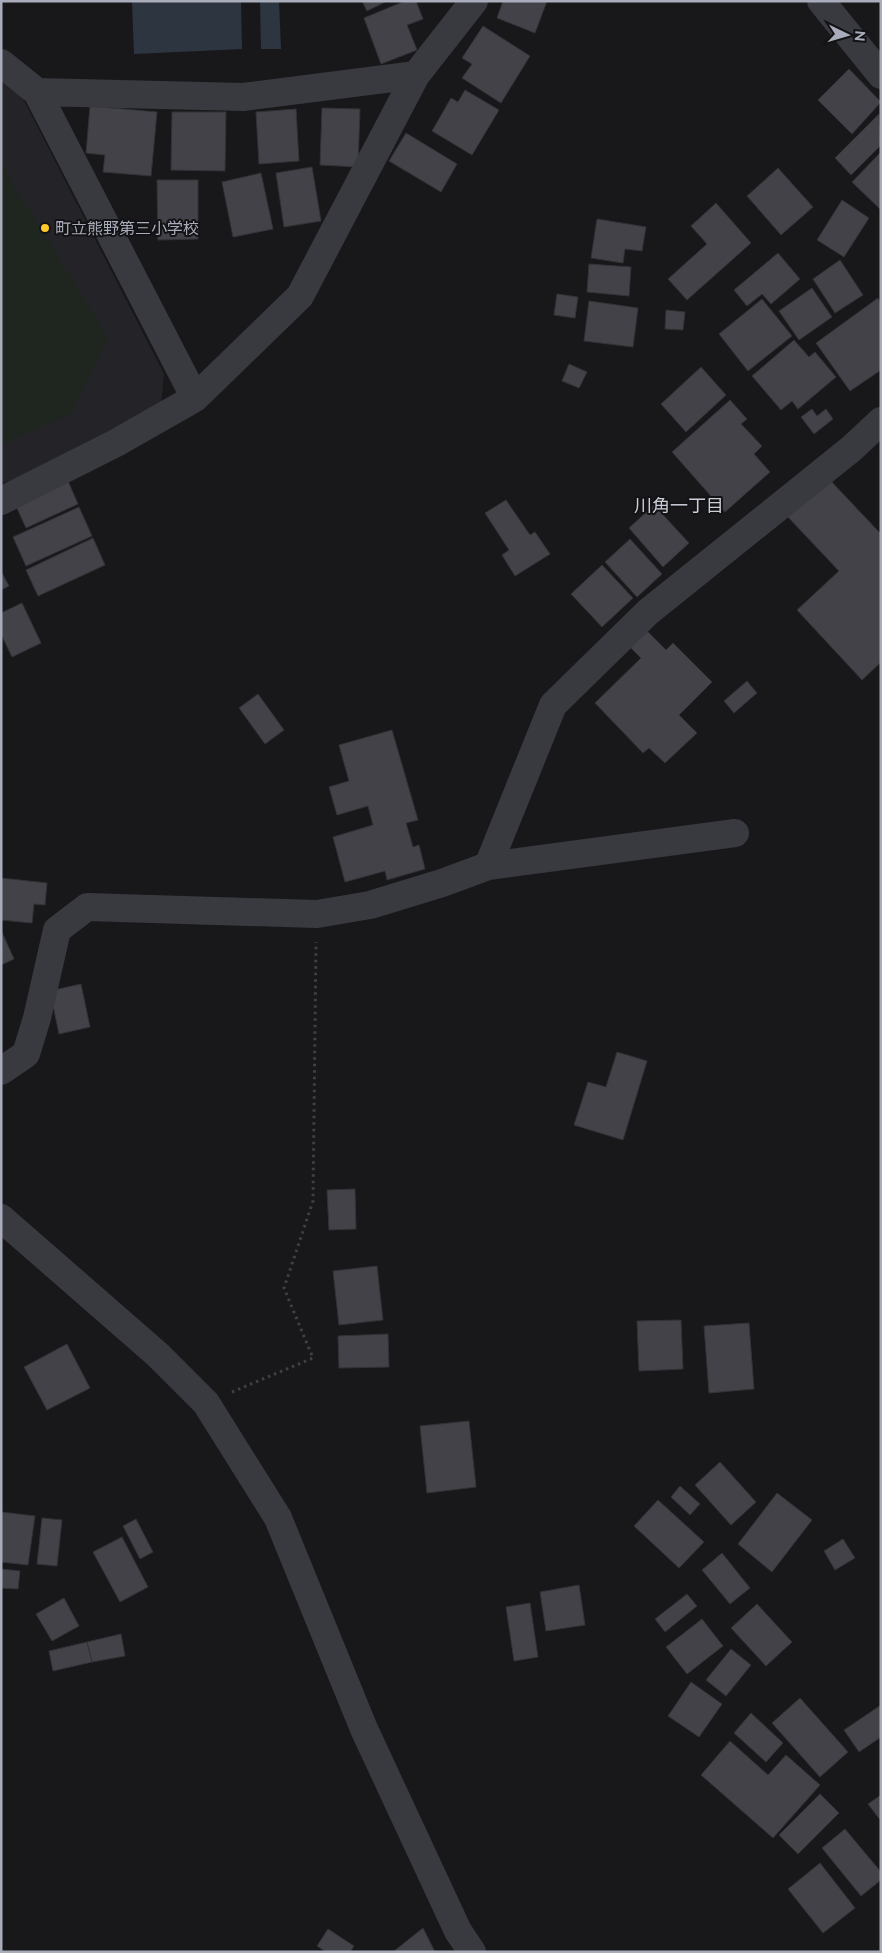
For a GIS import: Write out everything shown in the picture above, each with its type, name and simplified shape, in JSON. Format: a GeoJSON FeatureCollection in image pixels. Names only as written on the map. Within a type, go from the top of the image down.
{"type":"FeatureCollection","features":[{"type":"Feature","properties":{"kind":"street"},"geometry":{"type":"LineString","coordinates":[[1,501],[116,443],[195,398],[300,296],[416,75],[474,1]]}},
{"type":"Feature","properties":{"kind":"street"},"geometry":{"type":"LineString","coordinates":[[821,1],[881,75]]}},
{"type":"Feature","properties":{"kind":"street"},"geometry":{"type":"LineString","coordinates":[[1,63],[37,92],[195,398]]}},
{"type":"Feature","properties":{"kind":"street"},"geometry":{"type":"LineString","coordinates":[[37,92],[243,97],[416,75]]}},
{"type":"Feature","properties":{"kind":"street"},"geometry":{"type":"LineString","coordinates":[[488,866],[553,705],[648,612],[851,449],[881,421]]}},
{"type":"Feature","properties":{"kind":"street"},"geometry":{"type":"LineString","coordinates":[[1,1071],[26,1054],[37,1018],[57,930],[87,907],[317,914],[370,904],[442,883],[488,866],[735,833]]}},
{"type":"Feature","properties":{"kind":"street"},"geometry":{"type":"LineString","coordinates":[[1,1218],[158,1355],[206,1403],[278,1518],[364,1729],[458,1932],[472,1952]]}},
{"type":"Feature","properties":{"kind":"path"},"geometry":{"type":"LineString","coordinates":[[206,1403],[312,1358],[284,1288],[313,1201],[317,914]]}},
{"type":"Feature","properties":{"kind":"shaded area"},"geometry":{"type":"Polygon","coordinates":[[[132,1],[241,1],[242,49],[134,54],[132,1]]]}},
{"type":"Feature","properties":{"kind":"shaded area"},"geometry":{"type":"Polygon","coordinates":[[[260,1],[279,1],[281,49],[261,49],[260,1]]]}},
{"type":"Feature","properties":{"kind":"shaded area","name":"町立熊野第三小学校"},"geometry":{"type":"Polygon","coordinates":[[[1,72],[15,83],[164,374],[161,405],[42,468],[1,484],[1,72]]]}},
{"type":"Feature","properties":{"kind":"shaded area"},"geometry":{"type":"Polygon","coordinates":[[[1,164],[108,337],[72,413],[1,445],[1,164]]]}},
{"type":"Feature","properties":{"kind":"building"},"geometry":{"type":"Polygon","coordinates":[[[362,1],[387,1],[367,11],[362,1]]]}},
{"type":"Feature","properties":{"kind":"building"},"geometry":{"type":"Polygon","coordinates":[[[405,1],[416,1],[423,19],[407,25],[417,50],[381,64],[364,18],[405,1]]]}},
{"type":"Feature","properties":{"kind":"building"},"geometry":{"type":"Polygon","coordinates":[[[503,1],[547,1],[535,33],[497,18],[503,1]]]}},
{"type":"Feature","properties":{"kind":"building"},"geometry":{"type":"Polygon","coordinates":[[[483,26],[530,56],[501,103],[462,78],[472,64],[462,58],[483,26]]]}},
{"type":"Feature","properties":{"kind":"building"},"geometry":{"type":"Polygon","coordinates":[[[849,69],[881,102],[852,134],[818,100],[849,69]]]}},
{"type":"Feature","properties":{"kind":"building"},"geometry":{"type":"Polygon","coordinates":[[[465,90],[499,110],[472,155],[432,131],[451,98],[458,102],[465,90]]]}},
{"type":"Feature","properties":{"kind":"building"},"geometry":{"type":"Polygon","coordinates":[[[90,106],[157,112],[151,176],[103,172],[105,155],[86,153],[90,106]]]}},
{"type":"Feature","properties":{"kind":"building"},"geometry":{"type":"Polygon","coordinates":[[[322,108],[360,109],[358,167],[320,165],[322,108]]]}},
{"type":"Feature","properties":{"kind":"building"},"geometry":{"type":"Polygon","coordinates":[[[296,109],[299,161],[259,164],[256,112],[296,109]]]}},
{"type":"Feature","properties":{"kind":"building"},"geometry":{"type":"Polygon","coordinates":[[[172,112],[226,112],[225,171],[171,170],[172,112]]]}},
{"type":"Feature","properties":{"kind":"building"},"geometry":{"type":"Polygon","coordinates":[[[879,114],[881,145],[851,175],[835,158],[879,114]]]}},
{"type":"Feature","properties":{"kind":"building"},"geometry":{"type":"Polygon","coordinates":[[[406,133],[457,164],[441,192],[389,161],[406,133]]]}},
{"type":"Feature","properties":{"kind":"building"},"geometry":{"type":"Polygon","coordinates":[[[881,152],[881,210],[852,182],[881,152]]]}},
{"type":"Feature","properties":{"kind":"building"},"geometry":{"type":"Polygon","coordinates":[[[312,167],[321,221],[284,227],[276,173],[312,167]]]}},
{"type":"Feature","properties":{"kind":"building"},"geometry":{"type":"Polygon","coordinates":[[[778,168],[813,207],[781,235],[747,196],[778,168]]]}},
{"type":"Feature","properties":{"kind":"building"},"geometry":{"type":"Polygon","coordinates":[[[261,173],[273,229],[233,237],[222,182],[261,173]]]}},
{"type":"Feature","properties":{"kind":"building"},"geometry":{"type":"Polygon","coordinates":[[[157,180],[198,180],[198,239],[158,240],[157,180]]]}},
{"type":"Feature","properties":{"kind":"building"},"geometry":{"type":"Polygon","coordinates":[[[842,200],[869,218],[844,257],[817,240],[842,200]]]}},
{"type":"Feature","properties":{"kind":"building"},"geometry":{"type":"Polygon","coordinates":[[[716,203],[751,243],[687,300],[668,279],[707,244],[691,226],[716,203]]]}},
{"type":"Feature","properties":{"kind":"building"},"geometry":{"type":"Polygon","coordinates":[[[597,219],[646,227],[642,251],[625,249],[623,263],[591,258],[597,219]]]}},
{"type":"Feature","properties":{"kind":"building"},"geometry":{"type":"Polygon","coordinates":[[[778,253],[800,279],[771,304],[762,294],[747,306],[734,290],[778,253]]]}},
{"type":"Feature","properties":{"kind":"building"},"geometry":{"type":"Polygon","coordinates":[[[840,260],[863,295],[835,313],[813,279],[840,260]]]}},
{"type":"Feature","properties":{"kind":"building"},"geometry":{"type":"Polygon","coordinates":[[[589,264],[631,267],[629,296],[587,292],[589,264]]]}},
{"type":"Feature","properties":{"kind":"building"},"geometry":{"type":"Polygon","coordinates":[[[812,288],[832,317],[799,340],[779,311],[812,288]]]}},
{"type":"Feature","properties":{"kind":"building"},"geometry":{"type":"Polygon","coordinates":[[[557,294],[578,297],[575,318],[554,315],[557,294]]]}},
{"type":"Feature","properties":{"kind":"building"},"geometry":{"type":"Polygon","coordinates":[[[878,298],[881,303],[881,370],[850,391],[816,343],[878,298]]]}},
{"type":"Feature","properties":{"kind":"building"},"geometry":{"type":"Polygon","coordinates":[[[762,299],[792,336],[748,371],[719,334],[762,299]]]}},
{"type":"Feature","properties":{"kind":"building"},"geometry":{"type":"Polygon","coordinates":[[[589,301],[638,308],[633,347],[584,341],[589,301]]]}},
{"type":"Feature","properties":{"kind":"building"},"geometry":{"type":"Polygon","coordinates":[[[666,310],[685,312],[683,330],[665,329],[666,310]]]}},
{"type":"Feature","properties":{"kind":"building"},"geometry":{"type":"Polygon","coordinates":[[[794,340],[809,357],[815,352],[836,377],[798,409],[792,401],[781,410],[752,376],[794,340]]]}},
{"type":"Feature","properties":{"kind":"building"},"geometry":{"type":"Polygon","coordinates":[[[569,364],[587,372],[579,388],[562,381],[569,364]]]}},
{"type":"Feature","properties":{"kind":"building"},"geometry":{"type":"Polygon","coordinates":[[[701,367],[726,395],[686,432],[661,404],[701,367]]]}},
{"type":"Feature","properties":{"kind":"building"},"geometry":{"type":"Polygon","coordinates":[[[730,400],[747,419],[741,424],[762,446],[754,454],[770,472],[725,512],[672,452],[730,400]]]}},
{"type":"Feature","properties":{"kind":"building"},"geometry":{"type":"Polygon","coordinates":[[[812,409],[817,416],[826,409],[833,419],[814,434],[801,417],[812,409]]]}},
{"type":"Feature","properties":{"kind":"building"},"geometry":{"type":"Polygon","coordinates":[[[828,478],[881,534],[881,662],[862,680],[797,610],[839,571],[787,516],[828,478]]]}},
{"type":"Feature","properties":{"kind":"building"},"geometry":{"type":"Polygon","coordinates":[[[68,481],[78,504],[26,528],[16,506],[68,481]]]}},
{"type":"Feature","properties":{"kind":"building"},"geometry":{"type":"Polygon","coordinates":[[[506,500],[530,535],[535,532],[550,554],[515,576],[502,555],[509,550],[485,513],[506,500]]]}},
{"type":"Feature","properties":{"kind":"building"},"geometry":{"type":"Polygon","coordinates":[[[654,505],[689,543],[663,567],[629,528],[654,505]]]}},
{"type":"Feature","properties":{"kind":"building"},"geometry":{"type":"Polygon","coordinates":[[[79,507],[92,536],[26,566],[13,537],[79,507]]]}},
{"type":"Feature","properties":{"kind":"building"},"geometry":{"type":"Polygon","coordinates":[[[93,538],[105,565],[38,596],[26,570],[93,538]]]}},
{"type":"Feature","properties":{"kind":"building"},"geometry":{"type":"Polygon","coordinates":[[[630,539],[662,574],[637,597],[605,562],[630,539]]]}},
{"type":"Feature","properties":{"kind":"building"},"geometry":{"type":"Polygon","coordinates":[[[602,565],[633,598],[602,627],[571,594],[602,565]]]}},
{"type":"Feature","properties":{"kind":"building"},"geometry":{"type":"Polygon","coordinates":[[[1,571],[9,586],[1,590],[1,571]]]}},
{"type":"Feature","properties":{"kind":"building"},"geometry":{"type":"Polygon","coordinates":[[[22,603],[41,643],[12,657],[1,634],[1,613],[22,603]]]}},
{"type":"Feature","properties":{"kind":"building"},"geometry":{"type":"Polygon","coordinates":[[[645,629],[666,650],[673,643],[712,682],[679,715],[697,733],[665,763],[649,748],[643,753],[595,703],[641,658],[628,645],[645,629]]]}},
{"type":"Feature","properties":{"kind":"building"},"geometry":{"type":"Polygon","coordinates":[[[747,681],[757,693],[734,713],[724,701],[747,681]]]}},
{"type":"Feature","properties":{"kind":"building"},"geometry":{"type":"Polygon","coordinates":[[[258,694],[284,730],[265,744],[239,708],[258,694]]]}},
{"type":"Feature","properties":{"kind":"building"},"geometry":{"type":"Polygon","coordinates":[[[392,730],[418,820],[406,823],[413,847],[419,845],[425,869],[387,880],[385,871],[345,882],[333,837],[373,825],[368,806],[337,815],[329,787],[349,781],[339,745],[392,730]]]}},
{"type":"Feature","properties":{"kind":"building"},"geometry":{"type":"Polygon","coordinates":[[[1,878],[47,883],[45,905],[34,904],[32,923],[1,920],[1,878]]]}},
{"type":"Feature","properties":{"kind":"building"},"geometry":{"type":"Polygon","coordinates":[[[1,930],[14,959],[1,965],[1,930]]]}},
{"type":"Feature","properties":{"kind":"building"},"geometry":{"type":"Polygon","coordinates":[[[81,984],[90,1027],[59,1034],[50,991],[81,984]]]}},
{"type":"Feature","properties":{"kind":"building"},"geometry":{"type":"Polygon","coordinates":[[[617,1052],[647,1061],[623,1140],[574,1125],[588,1082],[606,1087],[617,1052]]]}},
{"type":"Feature","properties":{"kind":"building"},"geometry":{"type":"Polygon","coordinates":[[[355,1189],[356,1229],[329,1230],[327,1190],[355,1189]]]}},
{"type":"Feature","properties":{"kind":"building"},"geometry":{"type":"Polygon","coordinates":[[[377,1266],[383,1320],[339,1325],[333,1271],[377,1266]]]}},
{"type":"Feature","properties":{"kind":"building"},"geometry":{"type":"Polygon","coordinates":[[[681,1320],[683,1369],[639,1371],[637,1321],[681,1320]]]}},
{"type":"Feature","properties":{"kind":"building"},"geometry":{"type":"Polygon","coordinates":[[[749,1323],[754,1389],[709,1393],[704,1326],[749,1323]]]}},
{"type":"Feature","properties":{"kind":"building"},"geometry":{"type":"Polygon","coordinates":[[[388,1334],[389,1367],[339,1368],[338,1336],[388,1334]]]}},
{"type":"Feature","properties":{"kind":"building"},"geometry":{"type":"Polygon","coordinates":[[[67,1344],[90,1388],[47,1410],[24,1367],[67,1344]]]}},
{"type":"Feature","properties":{"kind":"building"},"geometry":{"type":"Polygon","coordinates":[[[469,1421],[476,1487],[427,1493],[420,1426],[469,1421]]]}},
{"type":"Feature","properties":{"kind":"building"},"geometry":{"type":"Polygon","coordinates":[[[720,1462],[756,1502],[731,1525],[695,1485],[720,1462]]]}},
{"type":"Feature","properties":{"kind":"building"},"geometry":{"type":"Polygon","coordinates":[[[680,1486],[700,1504],[690,1515],[671,1497],[680,1486]]]}},
{"type":"Feature","properties":{"kind":"building"},"geometry":{"type":"Polygon","coordinates":[[[777,1493],[812,1520],[772,1572],[738,1544],[777,1493]]]}},
{"type":"Feature","properties":{"kind":"building"},"geometry":{"type":"Polygon","coordinates":[[[658,1500],[704,1542],[679,1568],[634,1526],[658,1500]]]}},
{"type":"Feature","properties":{"kind":"building"},"geometry":{"type":"Polygon","coordinates":[[[1,1512],[35,1516],[28,1565],[1,1562],[1,1512]]]}},
{"type":"Feature","properties":{"kind":"building"},"geometry":{"type":"Polygon","coordinates":[[[42,1518],[62,1520],[57,1566],[37,1564],[42,1518]]]}},
{"type":"Feature","properties":{"kind":"building"},"geometry":{"type":"Polygon","coordinates":[[[136,1519],[153,1552],[140,1559],[123,1526],[136,1519]]]}},
{"type":"Feature","properties":{"kind":"building"},"geometry":{"type":"Polygon","coordinates":[[[122,1537],[148,1587],[120,1602],[93,1552],[122,1537]]]}},
{"type":"Feature","properties":{"kind":"building"},"geometry":{"type":"Polygon","coordinates":[[[843,1539],[855,1558],[835,1570],[824,1551],[843,1539]]]}},
{"type":"Feature","properties":{"kind":"building"},"geometry":{"type":"Polygon","coordinates":[[[722,1553],[750,1588],[730,1604],[702,1570],[722,1553]]]}},
{"type":"Feature","properties":{"kind":"building"},"geometry":{"type":"Polygon","coordinates":[[[1,1569],[20,1571],[18,1589],[1,1588],[1,1569]]]}},
{"type":"Feature","properties":{"kind":"building"},"geometry":{"type":"Polygon","coordinates":[[[579,1585],[585,1625],[546,1631],[540,1592],[579,1585]]]}},
{"type":"Feature","properties":{"kind":"building"},"geometry":{"type":"Polygon","coordinates":[[[687,1594],[697,1606],[665,1632],[655,1619],[687,1594]]]}},
{"type":"Feature","properties":{"kind":"building"},"geometry":{"type":"Polygon","coordinates":[[[64,1598],[79,1626],[52,1641],[36,1614],[64,1598]]]}},
{"type":"Feature","properties":{"kind":"building"},"geometry":{"type":"Polygon","coordinates":[[[530,1603],[538,1657],[514,1661],[506,1607],[530,1603]]]}},
{"type":"Feature","properties":{"kind":"building"},"geometry":{"type":"Polygon","coordinates":[[[757,1604],[792,1642],[766,1666],[731,1628],[757,1604]]]}},
{"type":"Feature","properties":{"kind":"building"},"geometry":{"type":"Polygon","coordinates":[[[702,1619],[723,1646],[687,1674],[666,1647],[702,1619]]]}},
{"type":"Feature","properties":{"kind":"building"},"geometry":{"type":"Polygon","coordinates":[[[121,1634],[125,1656],[92,1662],[87,1642],[121,1634]]]}},
{"type":"Feature","properties":{"kind":"building"},"geometry":{"type":"Polygon","coordinates":[[[87,1642],[92,1662],[53,1671],[49,1651],[87,1642]]]}},
{"type":"Feature","properties":{"kind":"building"},"geometry":{"type":"Polygon","coordinates":[[[731,1649],[751,1665],[726,1696],[706,1680],[731,1649]]]}},
{"type":"Feature","properties":{"kind":"building"},"geometry":{"type":"Polygon","coordinates":[[[691,1682],[722,1704],[699,1737],[668,1716],[691,1682]]]}},
{"type":"Feature","properties":{"kind":"building"},"geometry":{"type":"Polygon","coordinates":[[[800,1698],[848,1752],[820,1777],[772,1723],[800,1698]]]}},
{"type":"Feature","properties":{"kind":"building"},"geometry":{"type":"Polygon","coordinates":[[[881,1705],[881,1737],[859,1752],[844,1730],[881,1705]]]}},
{"type":"Feature","properties":{"kind":"building"},"geometry":{"type":"Polygon","coordinates":[[[751,1713],[783,1743],[766,1762],[734,1733],[751,1713]]]}},
{"type":"Feature","properties":{"kind":"building"},"geometry":{"type":"Polygon","coordinates":[[[730,1741],[768,1775],[786,1755],[820,1785],[773,1838],[701,1775],[730,1741]]]}},
{"type":"Feature","properties":{"kind":"building"},"geometry":{"type":"Polygon","coordinates":[[[820,1794],[839,1813],[798,1854],[779,1835],[820,1794]]]}},
{"type":"Feature","properties":{"kind":"building"},"geometry":{"type":"Polygon","coordinates":[[[881,1795],[881,1821],[868,1804],[881,1795]]]}},
{"type":"Feature","properties":{"kind":"building"},"geometry":{"type":"Polygon","coordinates":[[[845,1829],[881,1872],[881,1880],[861,1896],[822,1848],[845,1829]]]}},
{"type":"Feature","properties":{"kind":"building"},"geometry":{"type":"Polygon","coordinates":[[[820,1863],[855,1908],[823,1933],[788,1889],[820,1863]]]}},
{"type":"Feature","properties":{"kind":"building"},"geometry":{"type":"Polygon","coordinates":[[[423,1928],[435,1952],[393,1952],[423,1928]]]}},
{"type":"Feature","properties":{"kind":"building"},"geometry":{"type":"Polygon","coordinates":[[[328,1929],[354,1946],[350,1952],[326,1952],[317,1946],[328,1929]]]}},
{"type":"Feature","properties":{"kind":"place","name":"町立熊野第三小学校"},"geometry":{"type":"Point","coordinates":[45,228]}},
{"type":"Feature","properties":{"kind":"district","name":"川角一丁目"},"geometry":{"type":"Point","coordinates":[679,506]}}]}
